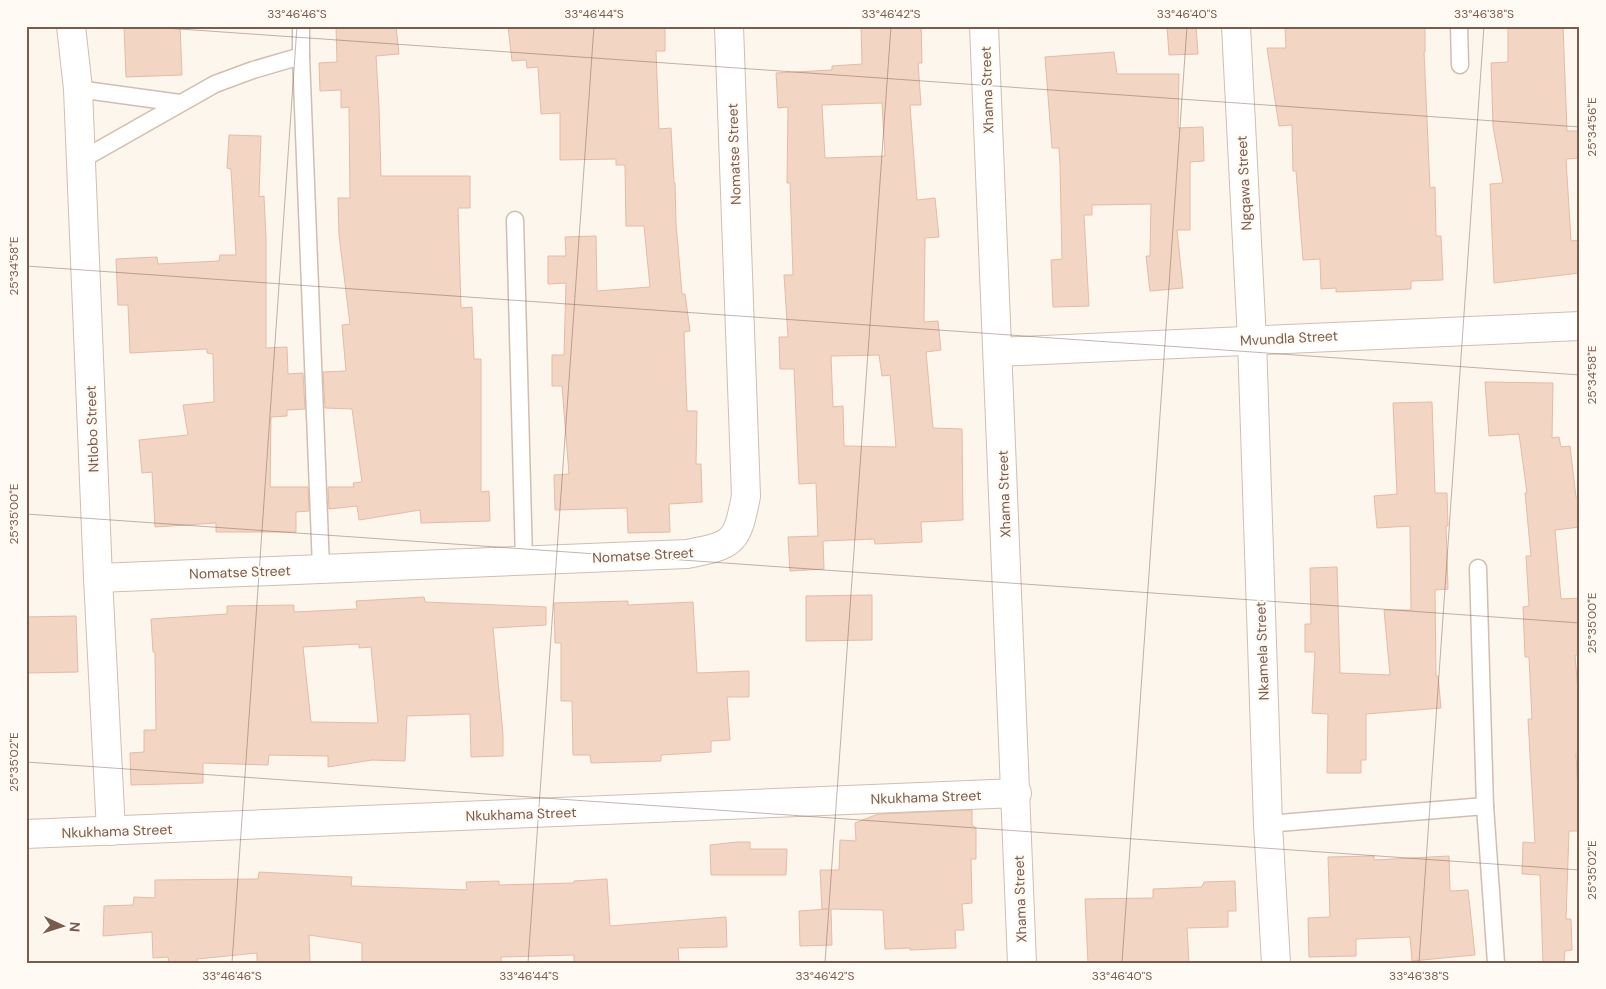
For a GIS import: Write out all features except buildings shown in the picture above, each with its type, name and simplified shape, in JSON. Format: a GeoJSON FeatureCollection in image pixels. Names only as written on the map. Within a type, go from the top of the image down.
{"type":"FeatureCollection","features":[{"type":"Feature","properties":{"kind":"street","name":"Nomatse Street"},"geometry":{"type":"LineString","coordinates":[[98,578],[687,554],[718,548],[735,536],[742,518],[746,496],[729,26]]}},
{"type":"Feature","properties":{"kind":"street","name":"Xhama Street"},"geometry":{"type":"LineString","coordinates":[[984,26],[1017,793],[1022,963]]}},
{"type":"Feature","properties":{"kind":"street","name":"Ngqawa Street"},"geometry":{"type":"LineString","coordinates":[[1236,26],[1252,340]]}},
{"type":"Feature","properties":{"kind":"street","name":"Ntlobo Street"},"geometry":{"type":"LineString","coordinates":[[66,27],[78,89],[98,578],[111,831]]}},
{"type":"Feature","properties":{"kind":"street","name":"Mvundla Street"},"geometry":{"type":"LineString","coordinates":[[998,352],[1580,326]]}},
{"type":"Feature","properties":{"kind":"street","name":"Nkamela Street"},"geometry":{"type":"LineString","coordinates":[[1252,340],[1268,824],[1276,963]]}},
{"type":"Feature","properties":{"kind":"street","name":"Nkukhama Street"},"geometry":{"type":"LineString","coordinates":[[26,834],[1017,793]]}},
{"type":"Feature","properties":{"kind":"lane"},"geometry":{"type":"LineString","coordinates":[[301,26],[321,568]]}},
{"type":"Feature","properties":{"kind":"lane"},"geometry":{"type":"LineString","coordinates":[[1459,26],[1460,65]]}},
{"type":"Feature","properties":{"kind":"lane"},"geometry":{"type":"LineString","coordinates":[[81,160],[215,84],[253,70],[301,56]]}},
{"type":"Feature","properties":{"kind":"lane"},"geometry":{"type":"LineString","coordinates":[[78,89],[180,103]]}},
{"type":"Feature","properties":{"kind":"lane"},"geometry":{"type":"LineString","coordinates":[[515,220],[524,560]]}},
{"type":"Feature","properties":{"kind":"lane"},"geometry":{"type":"LineString","coordinates":[[1478,568],[1485,806],[1496,963]]}},
{"type":"Feature","properties":{"kind":"lane"},"geometry":{"type":"LineString","coordinates":[[1268,824],[1485,806]]}}]}
